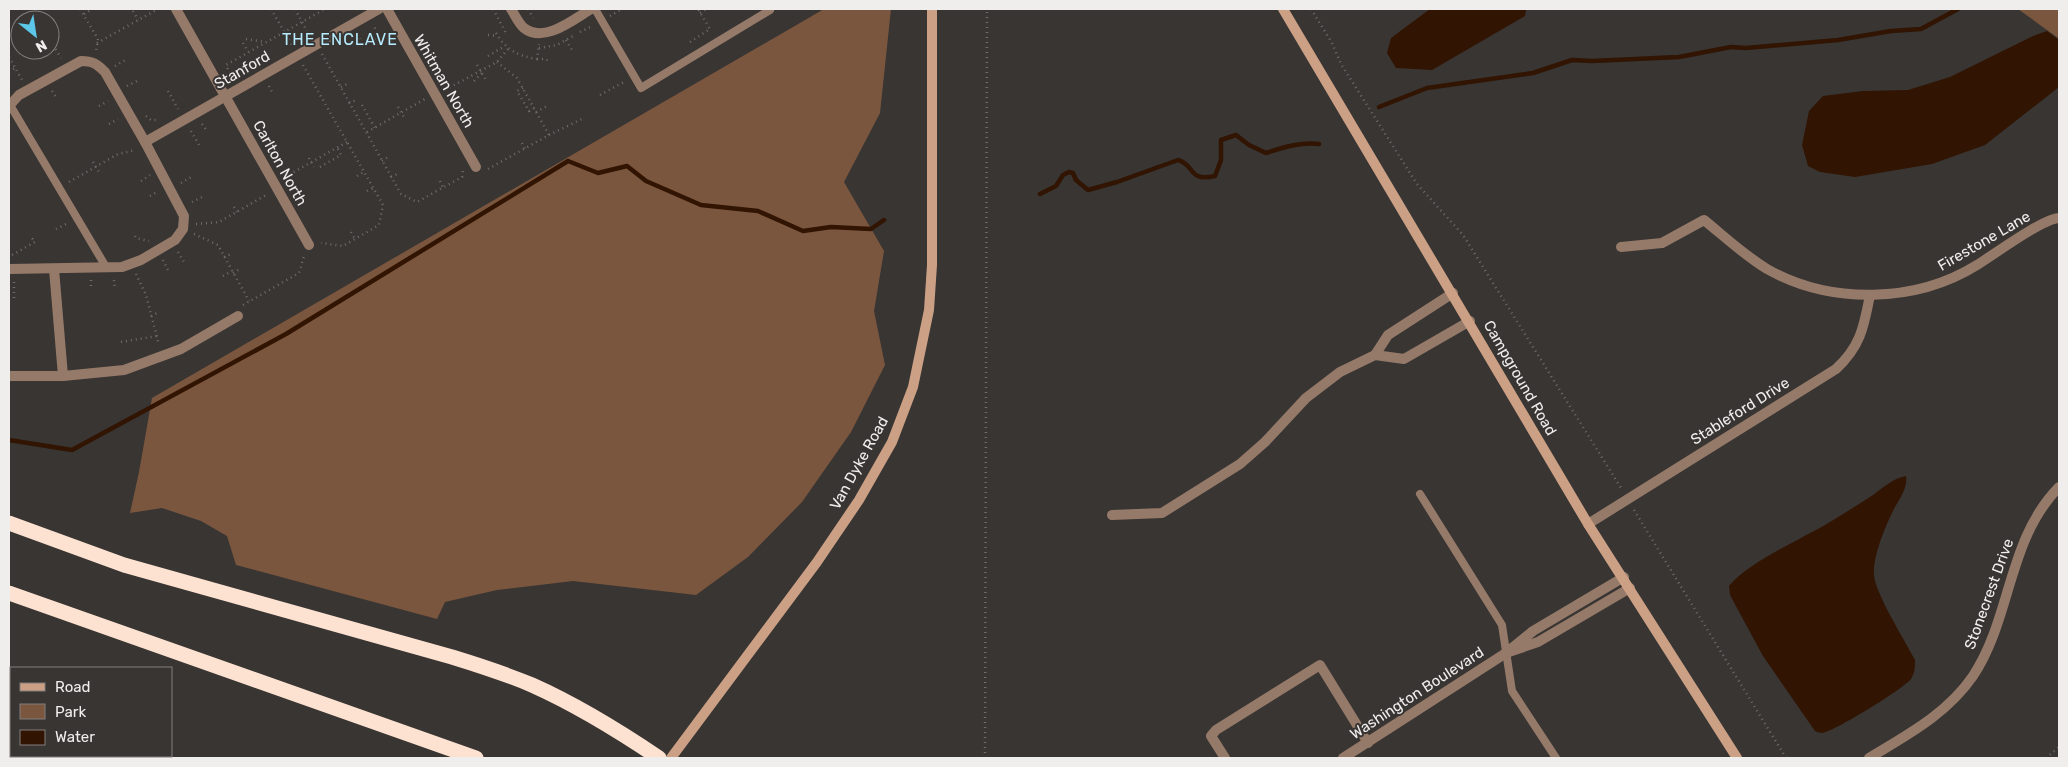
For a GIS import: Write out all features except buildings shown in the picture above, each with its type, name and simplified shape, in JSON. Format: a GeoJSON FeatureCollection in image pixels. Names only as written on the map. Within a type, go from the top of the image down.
{"type":"FeatureCollection","features":[{"type":"Feature","properties":{"kind":"highway"},"geometry":{"type":"LineString","coordinates":[[9,523],[124,564],[452,657],[491,670],[532,685],[576,708],[608,725],[659,758]]}},
{"type":"Feature","properties":{"kind":"highway"},"geometry":{"type":"LineString","coordinates":[[9,593],[476,758]]}},
{"type":"Feature","properties":{"kind":"street","name":"Carlton North"},"geometry":{"type":"LineString","coordinates":[[176,9],[307,249]]}},
{"type":"Feature","properties":{"kind":"street","name":"Stanford"},"geometry":{"type":"LineString","coordinates":[[145,142],[379,9]]}},
{"type":"Feature","properties":{"kind":"street","name":"Whitman North"},"geometry":{"type":"LineString","coordinates":[[387,9],[480,164]]}},
{"type":"Feature","properties":{"kind":"street"},"geometry":{"type":"LineString","coordinates":[[511,9],[524,28],[542,34],[550,32],[593,9]]}},
{"type":"Feature","properties":{"kind":"street","name":"Van Dyke Road"},"geometry":{"type":"LineString","coordinates":[[671,758],[816,562],[859,500],[892,442],[913,387],[929,310],[932,265],[932,9]]}},
{"type":"Feature","properties":{"kind":"street","name":"Campground Road"},"geometry":{"type":"LineString","coordinates":[[1284,9],[1470,321],[1588,524],[1624,577],[1737,758]]}},
{"type":"Feature","properties":{"kind":"street"},"geometry":{"type":"LineString","coordinates":[[9,106],[19,95],[81,62],[90,61],[97,64],[105,72],[184,216],[183,229],[175,240],[142,260],[122,267],[9,269]]}},
{"type":"Feature","properties":{"kind":"street","name":"Firestone Lane"},"geometry":{"type":"LineString","coordinates":[[1621,247],[1662,243],[1704,220],[1748,256],[1770,270],[1822,290],[1870,295],[1895,294],[1945,282],[1969,270],[2054,218],[2059,218]]}},
{"type":"Feature","properties":{"kind":"street"},"geometry":{"type":"LineString","coordinates":[[54,269],[63,376]]}},
{"type":"Feature","properties":{"kind":"street"},"geometry":{"type":"LineString","coordinates":[[1112,515],[1162,513],[1240,464],[1265,442],[1306,398],[1340,372],[1375,355],[1388,335],[1453,293]]}},
{"type":"Feature","properties":{"kind":"street","name":"Stableford Drive"},"geometry":{"type":"LineString","coordinates":[[1588,524],[1836,369],[1849,357],[1858,344],[1870,295]]}},
{"type":"Feature","properties":{"kind":"street"},"geometry":{"type":"LineString","coordinates":[[9,376],[63,376],[124,370],[181,349],[237,313]]}},
{"type":"Feature","properties":{"kind":"street"},"geometry":{"type":"LineString","coordinates":[[1375,355],[1404,359],[1470,321]]}},
{"type":"Feature","properties":{"kind":"street","name":"Stonecrest Drive"},"geometry":{"type":"LineString","coordinates":[[1869,758],[1934,718],[1961,692],[1973,676],[1992,639],[2029,530],[2047,501],[2059,487]]}},
{"type":"Feature","properties":{"kind":"street","name":"Washington Boulevard"},"geometry":{"type":"LineString","coordinates":[[1343,758],[1506,652],[1533,631],[1624,577]]}},
{"type":"Feature","properties":{"kind":"street","name":"Washington Boulevard"},"geometry":{"type":"LineString","coordinates":[[1506,652],[1538,642],[1630,588]]}},
{"type":"Feature","properties":{"kind":"street"},"geometry":{"type":"LineString","coordinates":[[1225,758],[1211,736],[1216,730],[1320,665],[1368,743]]}},
{"type":"Feature","properties":{"kind":"lane"},"geometry":{"type":"LineString","coordinates":[[593,9],[641,88],[770,10]]}},
{"type":"Feature","properties":{"kind":"lane"},"geometry":{"type":"LineString","coordinates":[[9,106],[106,268]]}},
{"type":"Feature","properties":{"kind":"lane"},"geometry":{"type":"LineString","coordinates":[[1420,494],[1502,625],[1512,690],[1556,758]]}},
{"type":"Feature","properties":{"kind":"path"},"geometry":{"type":"LineString","coordinates":[[80,9],[98,39],[96,51]]}},
{"type":"Feature","properties":{"kind":"path"},"geometry":{"type":"LineString","coordinates":[[84,14],[92,9]]}},
{"type":"Feature","properties":{"kind":"path"},"geometry":{"type":"LineString","coordinates":[[97,43],[158,9]]}},
{"type":"Feature","properties":{"kind":"path"},"geometry":{"type":"LineString","coordinates":[[271,9],[292,46]]}},
{"type":"Feature","properties":{"kind":"path"},"geometry":{"type":"LineString","coordinates":[[295,9],[310,36]]}},
{"type":"Feature","properties":{"kind":"path"},"geometry":{"type":"LineString","coordinates":[[228,80],[233,77],[226,65],[325,9]]}},
{"type":"Feature","properties":{"kind":"path"},"geometry":{"type":"LineString","coordinates":[[493,9],[506,33]]}},
{"type":"Feature","properties":{"kind":"path"},"geometry":{"type":"LineString","coordinates":[[528,9],[534,20],[538,22]]}},
{"type":"Feature","properties":{"kind":"path"},"geometry":{"type":"LineString","coordinates":[[608,16],[622,9]]}},
{"type":"Feature","properties":{"kind":"path"},"geometry":{"type":"LineString","coordinates":[[690,42],[710,29],[698,9]]}},
{"type":"Feature","properties":{"kind":"path"},"geometry":{"type":"LineString","coordinates":[[700,13],[708,9]]}},
{"type":"Feature","properties":{"kind":"path"},"geometry":{"type":"LineString","coordinates":[[985,758],[987,9]]}},
{"type":"Feature","properties":{"kind":"path"},"geometry":{"type":"LineString","coordinates":[[1311,9],[1332,43],[1341,64],[1417,184],[1464,235],[1628,499]]}},
{"type":"Feature","properties":{"kind":"path"},"geometry":{"type":"LineString","coordinates":[[133,12],[138,20]]}},
{"type":"Feature","properties":{"kind":"path"},"geometry":{"type":"LineString","coordinates":[[142,18],[144,22]]}},
{"type":"Feature","properties":{"kind":"path"},"geometry":{"type":"LineString","coordinates":[[131,24],[134,29]]}},
{"type":"Feature","properties":{"kind":"path"},"geometry":{"type":"LineString","coordinates":[[371,42],[380,37],[372,24]]}},
{"type":"Feature","properties":{"kind":"path"},"geometry":{"type":"LineString","coordinates":[[488,36],[497,36],[511,29]]}},
{"type":"Feature","properties":{"kind":"path"},"geometry":{"type":"LineString","coordinates":[[356,33],[362,44]]}},
{"type":"Feature","properties":{"kind":"path"},"geometry":{"type":"LineString","coordinates":[[497,36],[507,47],[523,56],[546,59],[549,63]]}},
{"type":"Feature","properties":{"kind":"path"},"geometry":{"type":"LineString","coordinates":[[246,39],[266,42]]}},
{"type":"Feature","properties":{"kind":"path"},"geometry":{"type":"LineString","coordinates":[[566,40],[572,50]]}},
{"type":"Feature","properties":{"kind":"path"},"geometry":{"type":"LineString","coordinates":[[537,59],[539,43]]}},
{"type":"Feature","properties":{"kind":"path"},"geometry":{"type":"LineString","coordinates":[[243,44],[248,52]]}},
{"type":"Feature","properties":{"kind":"path"},"geometry":{"type":"LineString","coordinates":[[488,56],[507,47]]}},
{"type":"Feature","properties":{"kind":"path"},"geometry":{"type":"LineString","coordinates":[[444,91],[471,80],[497,62],[507,47]]}},
{"type":"Feature","properties":{"kind":"path"},"geometry":{"type":"LineString","coordinates":[[321,53],[401,194],[418,202],[462,177],[464,166]]}},
{"type":"Feature","properties":{"kind":"path"},"geometry":{"type":"LineString","coordinates":[[9,57],[22,80]]}},
{"type":"Feature","properties":{"kind":"path"},"geometry":{"type":"LineString","coordinates":[[115,66],[127,59]]}},
{"type":"Feature","properties":{"kind":"path"},"geometry":{"type":"LineString","coordinates":[[497,62],[517,78],[549,135]]}},
{"type":"Feature","properties":{"kind":"path"},"geometry":{"type":"LineString","coordinates":[[302,64],[383,205],[379,226],[343,246],[321,243],[317,236]]}},
{"type":"Feature","properties":{"kind":"path"},"geometry":{"type":"LineString","coordinates":[[477,66],[486,80]]}},
{"type":"Feature","properties":{"kind":"path"},"geometry":{"type":"LineString","coordinates":[[9,72],[15,68]]}},
{"type":"Feature","properties":{"kind":"path"},"geometry":{"type":"LineString","coordinates":[[471,80],[481,72]]}},
{"type":"Feature","properties":{"kind":"path"},"geometry":{"type":"LineString","coordinates":[[127,86],[139,80]]}},
{"type":"Feature","properties":{"kind":"path"},"geometry":{"type":"LineString","coordinates":[[600,95],[626,81]]}},
{"type":"Feature","properties":{"kind":"path"},"geometry":{"type":"LineString","coordinates":[[267,83],[273,94]]}},
{"type":"Feature","properties":{"kind":"path"},"geometry":{"type":"LineString","coordinates":[[340,87],[347,84]]}},
{"type":"Feature","properties":{"kind":"path"},"geometry":{"type":"LineString","coordinates":[[523,88],[518,91],[524,102],[529,111],[534,108]]}},
{"type":"Feature","properties":{"kind":"path"},"geometry":{"type":"LineString","coordinates":[[44,93],[51,89],[57,99]]}},
{"type":"Feature","properties":{"kind":"path"},"geometry":{"type":"LineString","coordinates":[[168,91],[178,109]]}},
{"type":"Feature","properties":{"kind":"path"},"geometry":{"type":"LineString","coordinates":[[366,133],[428,97]]}},
{"type":"Feature","properties":{"kind":"path"},"geometry":{"type":"LineString","coordinates":[[524,102],[529,99]]}},
{"type":"Feature","properties":{"kind":"path"},"geometry":{"type":"LineString","coordinates":[[99,106],[109,100],[113,106]]}},
{"type":"Feature","properties":{"kind":"path"},"geometry":{"type":"LineString","coordinates":[[349,103],[356,100]]}},
{"type":"Feature","properties":{"kind":"path"},"geometry":{"type":"LineString","coordinates":[[362,105],[375,128]]}},
{"type":"Feature","properties":{"kind":"path"},"geometry":{"type":"LineString","coordinates":[[536,112],[547,106]]}},
{"type":"Feature","properties":{"kind":"path"},"geometry":{"type":"LineString","coordinates":[[398,107],[404,117]]}},
{"type":"Feature","properties":{"kind":"path"},"geometry":{"type":"LineString","coordinates":[[109,124],[120,119],[116,112]]}},
{"type":"Feature","properties":{"kind":"path"},"geometry":{"type":"LineString","coordinates":[[480,164],[488,169],[582,119]]}},
{"type":"Feature","properties":{"kind":"path"},"geometry":{"type":"LineString","coordinates":[[195,124],[201,121],[207,131]]}},
{"type":"Feature","properties":{"kind":"path"},"geometry":{"type":"LineString","coordinates":[[189,127],[199,145]]}},
{"type":"Feature","properties":{"kind":"path"},"geometry":{"type":"LineString","coordinates":[[68,183],[118,154],[137,149],[133,142]]}},
{"type":"Feature","properties":{"kind":"path"},"geometry":{"type":"LineString","coordinates":[[283,178],[310,160],[347,142]]}},
{"type":"Feature","properties":{"kind":"path"},"geometry":{"type":"LineString","coordinates":[[522,143],[525,149]]}},
{"type":"Feature","properties":{"kind":"path"},"geometry":{"type":"LineString","coordinates":[[320,167],[341,155],[337,147]]}},
{"type":"Feature","properties":{"kind":"path"},"geometry":{"type":"LineString","coordinates":[[510,151],[513,155]]}},
{"type":"Feature","properties":{"kind":"path"},"geometry":{"type":"LineString","coordinates":[[382,161],[388,157]]}},
{"type":"Feature","properties":{"kind":"path"},"geometry":{"type":"LineString","coordinates":[[310,160],[314,167]]}},
{"type":"Feature","properties":{"kind":"path"},"geometry":{"type":"LineString","coordinates":[[93,162],[99,172]]}},
{"type":"Feature","properties":{"kind":"path"},"geometry":{"type":"LineString","coordinates":[[141,181],[152,175],[147,166]]}},
{"type":"Feature","properties":{"kind":"path"},"geometry":{"type":"LineString","coordinates":[[357,176],[364,172]]}},
{"type":"Feature","properties":{"kind":"path"},"geometry":{"type":"LineString","coordinates":[[391,177],[397,174]]}},
{"type":"Feature","properties":{"kind":"path"},"geometry":{"type":"LineString","coordinates":[[177,176],[184,189]]}},
{"type":"Feature","properties":{"kind":"path"},"geometry":{"type":"LineString","coordinates":[[181,182],[193,176]]}},
{"type":"Feature","properties":{"kind":"path"},"geometry":{"type":"LineString","coordinates":[[440,181],[443,188]]}},
{"type":"Feature","properties":{"kind":"path"},"geometry":{"type":"LineString","coordinates":[[367,191],[373,188]]}},
{"type":"Feature","properties":{"kind":"path"},"geometry":{"type":"LineString","coordinates":[[150,196],[160,190]]}},
{"type":"Feature","properties":{"kind":"path"},"geometry":{"type":"LineString","coordinates":[[192,238],[197,222],[219,222],[272,192]]}},
{"type":"Feature","properties":{"kind":"path"},"geometry":{"type":"LineString","coordinates":[[188,196],[193,204],[204,196]]}},
{"type":"Feature","properties":{"kind":"path"},"geometry":{"type":"LineString","coordinates":[[246,201],[248,205]]}},
{"type":"Feature","properties":{"kind":"path"},"geometry":{"type":"LineString","coordinates":[[234,207],[237,212]]}},
{"type":"Feature","properties":{"kind":"path"},"geometry":{"type":"LineString","coordinates":[[244,208],[247,213]]}},
{"type":"Feature","properties":{"kind":"path"},"geometry":{"type":"LineString","coordinates":[[351,232],[355,239]]}},
{"type":"Feature","properties":{"kind":"path"},"geometry":{"type":"LineString","coordinates":[[194,234],[218,245],[249,301]]}},
{"type":"Feature","properties":{"kind":"path"},"geometry":{"type":"LineString","coordinates":[[135,236],[136,238],[151,241],[143,246]]}},
{"type":"Feature","properties":{"kind":"path"},"geometry":{"type":"LineString","coordinates":[[9,258],[35,242],[32,238]]}},
{"type":"Feature","properties":{"kind":"path"},"geometry":{"type":"LineString","coordinates":[[182,248],[176,251],[184,262]]}},
{"type":"Feature","properties":{"kind":"path"},"geometry":{"type":"LineString","coordinates":[[237,313],[249,301],[284,279],[299,273],[307,249]]}},
{"type":"Feature","properties":{"kind":"path"},"geometry":{"type":"LineString","coordinates":[[224,257],[231,254]]}},
{"type":"Feature","properties":{"kind":"path"},"geometry":{"type":"LineString","coordinates":[[168,270],[162,260],[169,256]]}},
{"type":"Feature","properties":{"kind":"path"},"geometry":{"type":"LineString","coordinates":[[223,276],[240,270]]}},
{"type":"Feature","properties":{"kind":"path"},"geometry":{"type":"LineString","coordinates":[[135,274],[146,295],[160,348]]}},
{"type":"Feature","properties":{"kind":"path"},"geometry":{"type":"LineString","coordinates":[[91,289],[91,278],[98,278]]}},
{"type":"Feature","properties":{"kind":"path"},"geometry":{"type":"LineString","coordinates":[[111,278],[114,278],[115,289]]}},
{"type":"Feature","properties":{"kind":"path"},"geometry":{"type":"LineString","coordinates":[[11,301],[14,280]]}},
{"type":"Feature","properties":{"kind":"path"},"geometry":{"type":"LineString","coordinates":[[151,316],[159,312]]}},
{"type":"Feature","properties":{"kind":"path"},"geometry":{"type":"LineString","coordinates":[[122,342],[157,336]]}},
{"type":"Feature","properties":{"kind":"path"},"geometry":{"type":"LineString","coordinates":[[1633,509],[1786,758]]}},
{"type":"Feature","properties":{"kind":"path"},"geometry":{"type":"LineString","coordinates":[[2046,758],[2059,747]]}},
{"type":"Feature","properties":{"kind":"green space"},"geometry":{"type":"Polygon","coordinates":[[[824,9],[891,9],[880,113],[844,182],[884,251],[874,311],[885,365],[851,432],[802,502],[748,557],[696,595],[573,581],[497,590],[445,602],[437,619],[236,565],[227,536],[201,521],[162,508],[130,513],[152,398],[824,9]]]}},
{"type":"Feature","properties":{"kind":"green space"},"geometry":{"type":"Polygon","coordinates":[[[2018,9],[2059,9],[2059,40],[2058,38],[2018,9]]]}},
{"type":"Feature","properties":{"kind":"water"},"geometry":{"type":"Polygon","coordinates":[[[1430,9],[1526,9],[1525,16],[1432,70],[1396,68],[1387,53],[1391,38],[1430,9]]]}},
{"type":"Feature","properties":{"kind":"water"},"geometry":{"type":"Polygon","coordinates":[[[2047,31],[2059,40],[2059,87],[1985,145],[1932,164],[1855,177],[1820,172],[1808,166],[1802,145],[1809,111],[1823,96],[1863,91],[1908,90],[1950,77],[2047,31]]]}},
{"type":"Feature","properties":{"kind":"water"},"geometry":{"type":"Polygon","coordinates":[[[1906,476],[1904,491],[1885,528],[1875,560],[1874,574],[1879,592],[1915,660],[1913,674],[1911,679],[1896,691],[1854,718],[1829,731],[1816,732],[1763,656],[1730,595],[1729,586],[1749,568],[1776,551],[1830,522],[1892,481],[1906,476]]]}},
{"type":"Feature","properties":{"kind":"water"},"geometry":{"type":"Polygon","coordinates":[[[147,757],[149,758],[44,758],[147,757]]]}},
{"type":"Feature","properties":{"kind":"waterway"},"geometry":{"type":"LineString","coordinates":[[1379,107],[1427,88],[1533,73],[1572,60],[1592,61],[1679,57],[1731,47],[1746,48],[1838,40],[1891,31],[1921,29],[1958,9]]}},
{"type":"Feature","properties":{"kind":"waterway"},"geometry":{"type":"LineString","coordinates":[[1040,194],[1056,186],[1063,175],[1069,172],[1073,173],[1076,180],[1088,190],[1117,182],[1178,160],[1184,162],[1200,177],[1215,176],[1221,160],[1221,140],[1236,135],[1249,145],[1266,153],[1299,144],[1319,144]]}},
{"type":"Feature","properties":{"kind":"waterway"},"geometry":{"type":"LineString","coordinates":[[9,440],[72,450],[286,334],[568,161],[598,173],[627,166],[646,181],[701,205],[758,211],[803,231],[831,227],[871,229],[884,220]]}},
{"type":"Feature","properties":{"kind":"district","name":"THE ENCLAVE"},"geometry":{"type":"Point","coordinates":[340,39]}}]}
